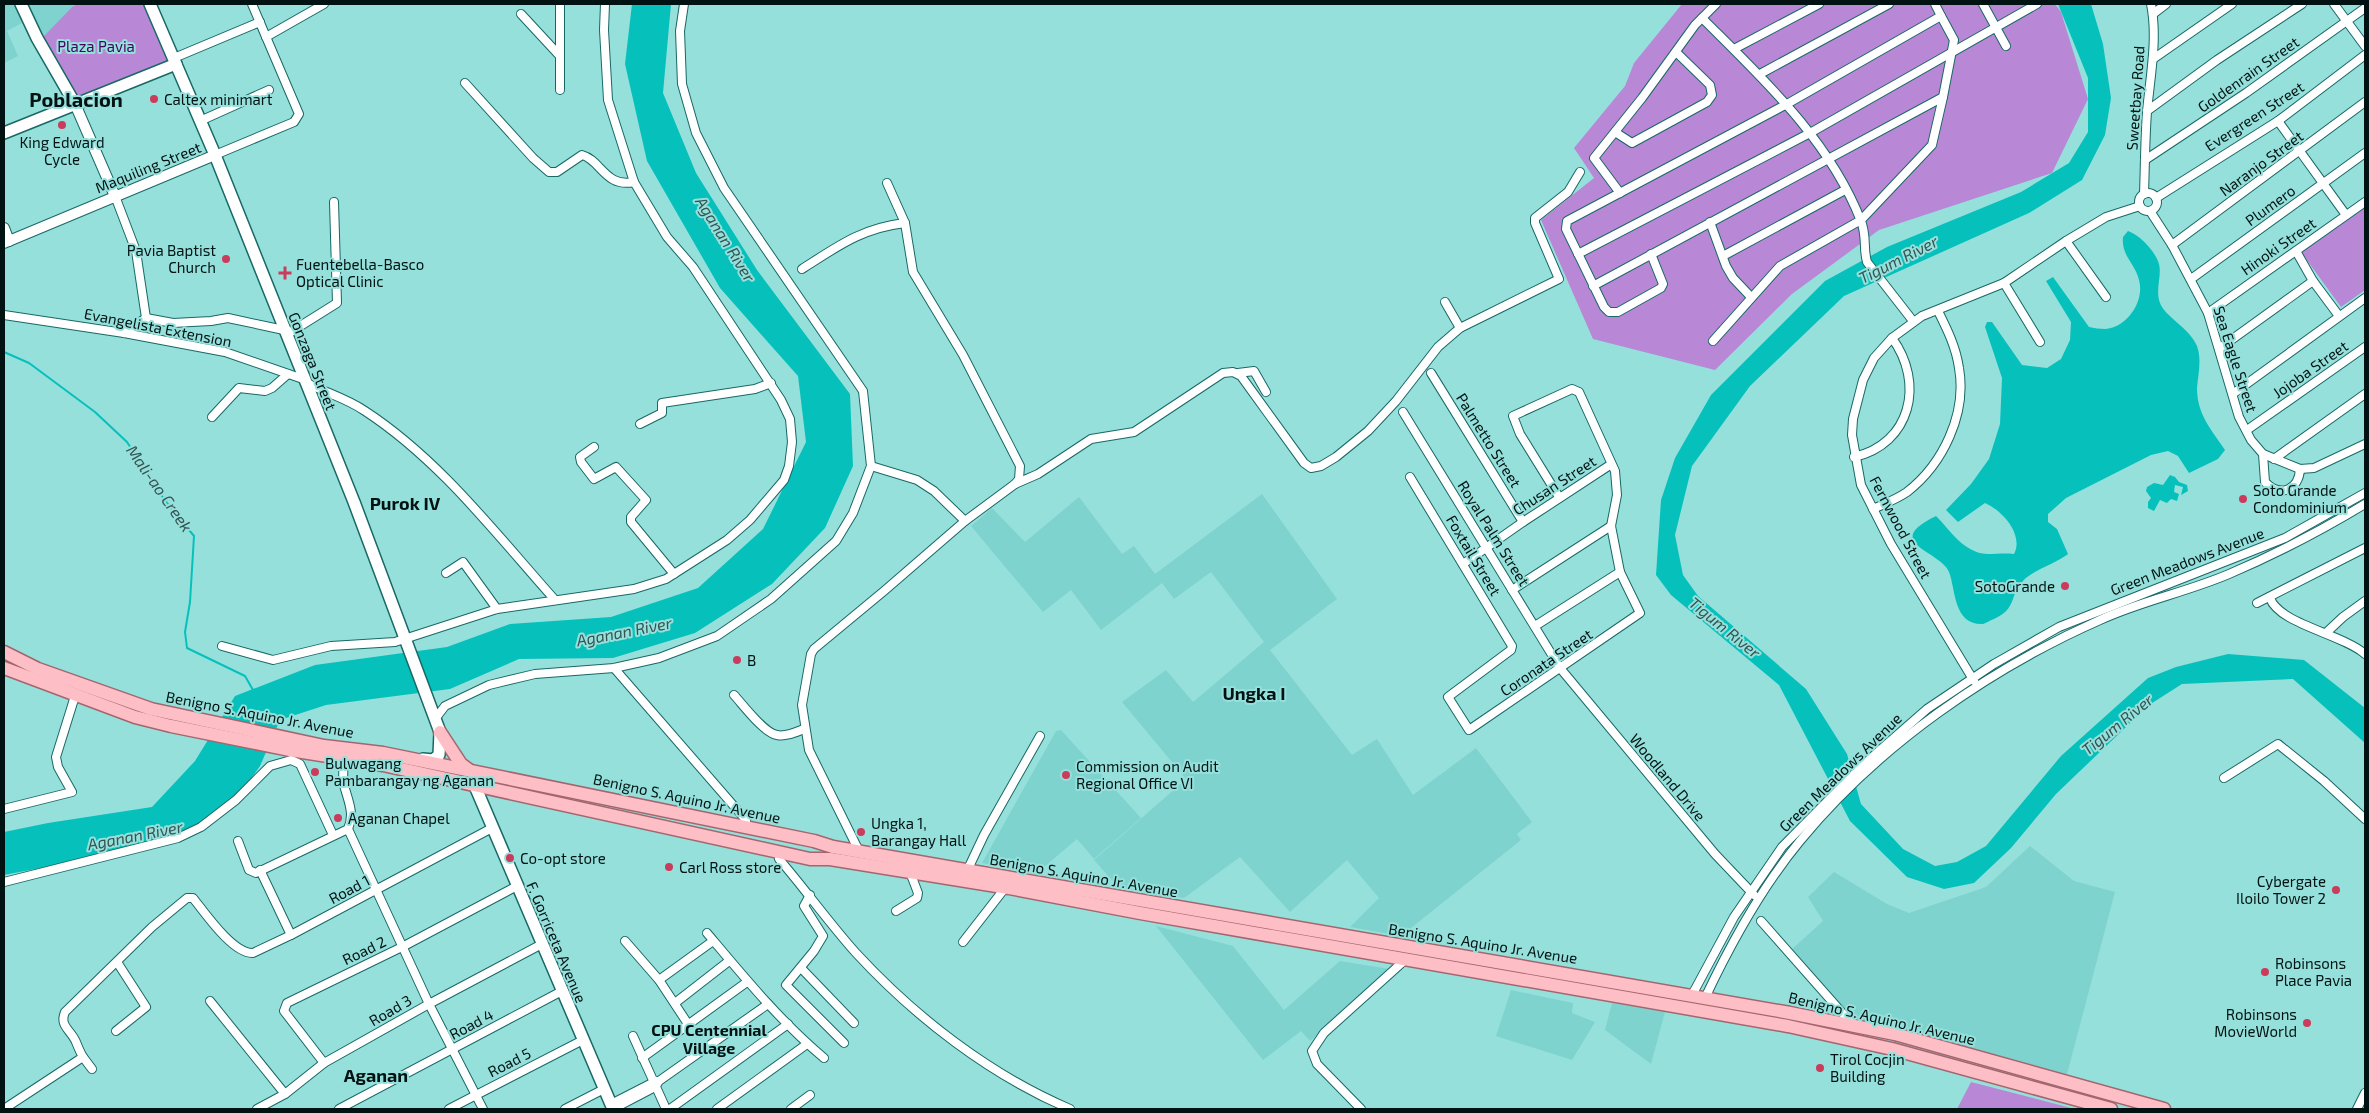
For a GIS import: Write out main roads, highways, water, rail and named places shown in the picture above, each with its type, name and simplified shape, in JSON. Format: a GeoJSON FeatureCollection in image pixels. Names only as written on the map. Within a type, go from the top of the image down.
{"type":"FeatureCollection","features":[{"type":"Feature","properties":{"kind":"main road"},"geometry":{"type":"LineString","coordinates":[[21,4],[37,38],[75,104]]}},
{"type":"Feature","properties":{"kind":"main road","name":"Gonzaga Street"},"geometry":{"type":"LineString","coordinates":[[150,4],[215,155],[406,639],[440,732]]}},
{"type":"Feature","properties":{"kind":"main road"},"geometry":{"type":"LineString","coordinates":[[4,133],[175,61]]}},
{"type":"Feature","properties":{"kind":"main road","name":"Benigno S. Aquino Jr. Avenue"},"geometry":{"type":"LineString","coordinates":[[4,652],[47,672],[151,709],[172,720]]}},
{"type":"Feature","properties":{"kind":"main road","name":"Benigno S. Aquino Jr. Avenue"},"geometry":{"type":"LineString","coordinates":[[4,670],[135,717],[172,720],[411,765],[474,771],[859,851],[967,871],[1008,885]]}},
{"type":"Feature","properties":{"kind":"main road"},"geometry":{"type":"LineString","coordinates":[[411,765],[435,759],[441,750],[440,732]]}},
{"type":"Feature","properties":{"kind":"main road"},"geometry":{"type":"LineString","coordinates":[[440,732],[462,765],[474,771]]}},
{"type":"Feature","properties":{"kind":"main road","name":"Benigno S. Aquino Jr. Avenue"},"geometry":{"type":"LineString","coordinates":[[411,765],[475,786],[810,859],[830,860],[1008,885],[1375,948],[1692,995],[1790,1013],[1895,1034],[1970,1054],[2146,1107],[2164,1109]]}},
{"type":"Feature","properties":{"kind":"main road","name":"F. Gorriceta Avenue"},"geometry":{"type":"LineString","coordinates":[[475,786],[612,1107]]}},
{"type":"Feature","properties":{"kind":"main road"},"geometry":{"type":"LineString","coordinates":[[482,804],[481,792],[489,789]]}},
{"type":"Feature","properties":{"kind":"main road"},"geometry":{"type":"LineString","coordinates":[[609,815],[614,814],[619,809],[617,802],[613,800]]}},
{"type":"Feature","properties":{"kind":"main road"},"geometry":{"type":"LineString","coordinates":[[857,864],[859,851]]}},
{"type":"Feature","properties":{"kind":"main road","name":"Benigno S. Aquino Jr. Avenue"},"geometry":{"type":"LineString","coordinates":[[1375,948],[1405,960],[1788,1026],[1892,1049],[2111,1109]]}},
{"type":"Feature","properties":{"kind":"main road"},"geometry":{"type":"LineString","coordinates":[[1788,1026],[1790,1013]]}},
{"type":"Feature","properties":{"kind":"water","name":"Aganan River"},"geometry":{"type":"Polygon","coordinates":[[[632,4],[671,4],[663,93],[696,173],[757,270],[850,394],[853,466],[825,528],[772,584],[695,633],[613,658],[519,659],[450,689],[326,705],[280,720],[260,766],[230,809],[200,830],[72,862],[4,875],[4,832],[48,823],[152,807],[195,761],[235,696],[315,665],[447,647],[510,624],[611,617],[698,588],[763,529],[806,442],[798,376],[720,288],[647,161],[625,64],[632,4]]]}},
{"type":"Feature","properties":{"kind":"water","name":"Tigum River"},"geometry":{"type":"Polygon","coordinates":[[[2058,4],[2091,4],[2103,44],[2111,98],[2105,135],[2082,180],[2029,213],[1844,296],[1750,386],[1692,466],[1675,535],[1683,575],[1698,596],[1806,689],[1847,754],[1861,804],[1903,849],[1935,866],[1957,862],[1986,846],[2061,756],[2148,678],[2176,667],[2228,654],[2304,660],[2365,708],[2365,743],[2293,679],[2182,684],[2149,705],[2056,794],[2011,848],[1974,883],[1944,889],[1907,877],[1850,821],[1779,685],[1671,595],[1656,575],[1661,500],[1675,458],[1711,395],[1825,281],[1887,247],[2021,192],[2069,163],[2088,132],[2088,78],[2058,4]]]}},
{"type":"Feature","properties":{"kind":"water"},"geometry":{"type":"Polygon","coordinates":[[[2128,231],[2142,240],[2154,254],[2160,269],[2158,293],[2160,303],[2167,313],[2189,333],[2197,346],[2199,367],[2197,388],[2202,414],[2225,450],[2218,459],[2189,473],[2178,456],[2168,451],[2151,455],[2066,498],[2048,514],[2048,522],[2057,529],[2068,554],[2027,577],[2016,592],[2010,607],[2001,615],[1983,624],[1973,623],[1966,619],[1957,605],[1949,572],[1936,558],[1918,546],[1913,540],[1913,533],[1920,525],[1936,516],[1958,540],[1971,550],[1987,554],[2014,554],[2016,539],[2014,532],[2005,518],[1992,507],[1985,503],[1958,522],[1946,510],[1971,484],[1989,459],[2000,424],[2002,378],[1985,327],[1987,322],[1992,322],[2022,365],[2047,368],[2061,359],[2070,340],[2071,322],[2046,281],[2053,277],[2089,327],[2105,329],[2120,324],[2127,319],[2137,304],[2140,288],[2137,274],[2124,249],[2123,237],[2128,231]]]}},
{"type":"Feature","properties":{"kind":"water"},"geometry":{"type":"Polygon","coordinates":[[[2170,475],[2187,485],[2188,491],[2181,495],[2183,487],[2175,485],[2174,492],[2179,494],[2177,501],[2171,499],[2167,503],[2160,500],[2154,511],[2148,508],[2148,502],[2151,498],[2146,491],[2147,487],[2154,483],[2163,485],[2170,475]]]}},
{"type":"Feature","properties":{"kind":"waterway","name":"Mali-ao Creek"},"geometry":{"type":"LineString","coordinates":[[4,352],[29,363],[95,412],[127,442],[166,502],[194,536],[190,602],[185,632],[187,648],[245,676],[253,690]]}},
{"type":"Feature","properties":{"kind":"place","name":"Caltex minimart"},"geometry":{"type":"Point","coordinates":[154,99]}},
{"type":"Feature","properties":{"kind":"place","name":"King Edward Cycle"},"geometry":{"type":"Point","coordinates":[62,125]}},
{"type":"Feature","properties":{"kind":"place","name":"Pavia Baptist Church"},"geometry":{"type":"Point","coordinates":[226,259]}},
{"type":"Feature","properties":{"kind":"place","name":"Fuentebella-Basco Optical Clinic"},"geometry":{"type":"Point","coordinates":[285,273]}},
{"type":"Feature","properties":{"kind":"place","name":"Soto Grande Condominium"},"geometry":{"type":"Point","coordinates":[2243,499]}},
{"type":"Feature","properties":{"kind":"place","name":"SotoGrande"},"geometry":{"type":"Point","coordinates":[2065,586]}},
{"type":"Feature","properties":{"kind":"place","name":"B"},"geometry":{"type":"Point","coordinates":[737,660]}},
{"type":"Feature","properties":{"kind":"place","name":"Bulwagang Pambarangay ng Aganan"},"geometry":{"type":"Point","coordinates":[315,772]}},
{"type":"Feature","properties":{"kind":"place","name":"Commission on Audit Regional Office VI"},"geometry":{"type":"Point","coordinates":[1066,775]}},
{"type":"Feature","properties":{"kind":"place","name":"Aganan Chapel"},"geometry":{"type":"Point","coordinates":[338,818]}},
{"type":"Feature","properties":{"kind":"place","name":"Ungka 1, Barangay Hall"},"geometry":{"type":"Point","coordinates":[861,832]}},
{"type":"Feature","properties":{"kind":"place","name":"Co-opt store"},"geometry":{"type":"Point","coordinates":[510,858]}},
{"type":"Feature","properties":{"kind":"place","name":"Carl Ross store"},"geometry":{"type":"Point","coordinates":[669,867]}},
{"type":"Feature","properties":{"kind":"place","name":"Cybergate Iloilo Tower 2"},"geometry":{"type":"Point","coordinates":[2336,890]}},
{"type":"Feature","properties":{"kind":"place","name":"Robinsons Place Pavia"},"geometry":{"type":"Point","coordinates":[2265,972]}},
{"type":"Feature","properties":{"kind":"place","name":"Robinsons MovieWorld"},"geometry":{"type":"Point","coordinates":[2307,1023]}},
{"type":"Feature","properties":{"kind":"place","name":"Tirol Cocjin Building"},"geometry":{"type":"Point","coordinates":[1820,1068]}},
{"type":"Feature","properties":{"kind":"district","name":"Poblacion"},"geometry":{"type":"Point","coordinates":[76,99]}},
{"type":"Feature","properties":{"kind":"district","name":"Purok IV"},"geometry":{"type":"Point","coordinates":[405,503]}},
{"type":"Feature","properties":{"kind":"district","name":"Ungka I"},"geometry":{"type":"Point","coordinates":[1254,693]}},
{"type":"Feature","properties":{"kind":"district","name":"CPU Centennial Village"},"geometry":{"type":"Point","coordinates":[709,1038]}},
{"type":"Feature","properties":{"kind":"district","name":"Aganan"},"geometry":{"type":"Point","coordinates":[376,1075]}},
{"type":"Feature","properties":{"kind":"park label","name":"Plaza Pavia"},"geometry":{"type":"Point","coordinates":[96,46]}}]}
